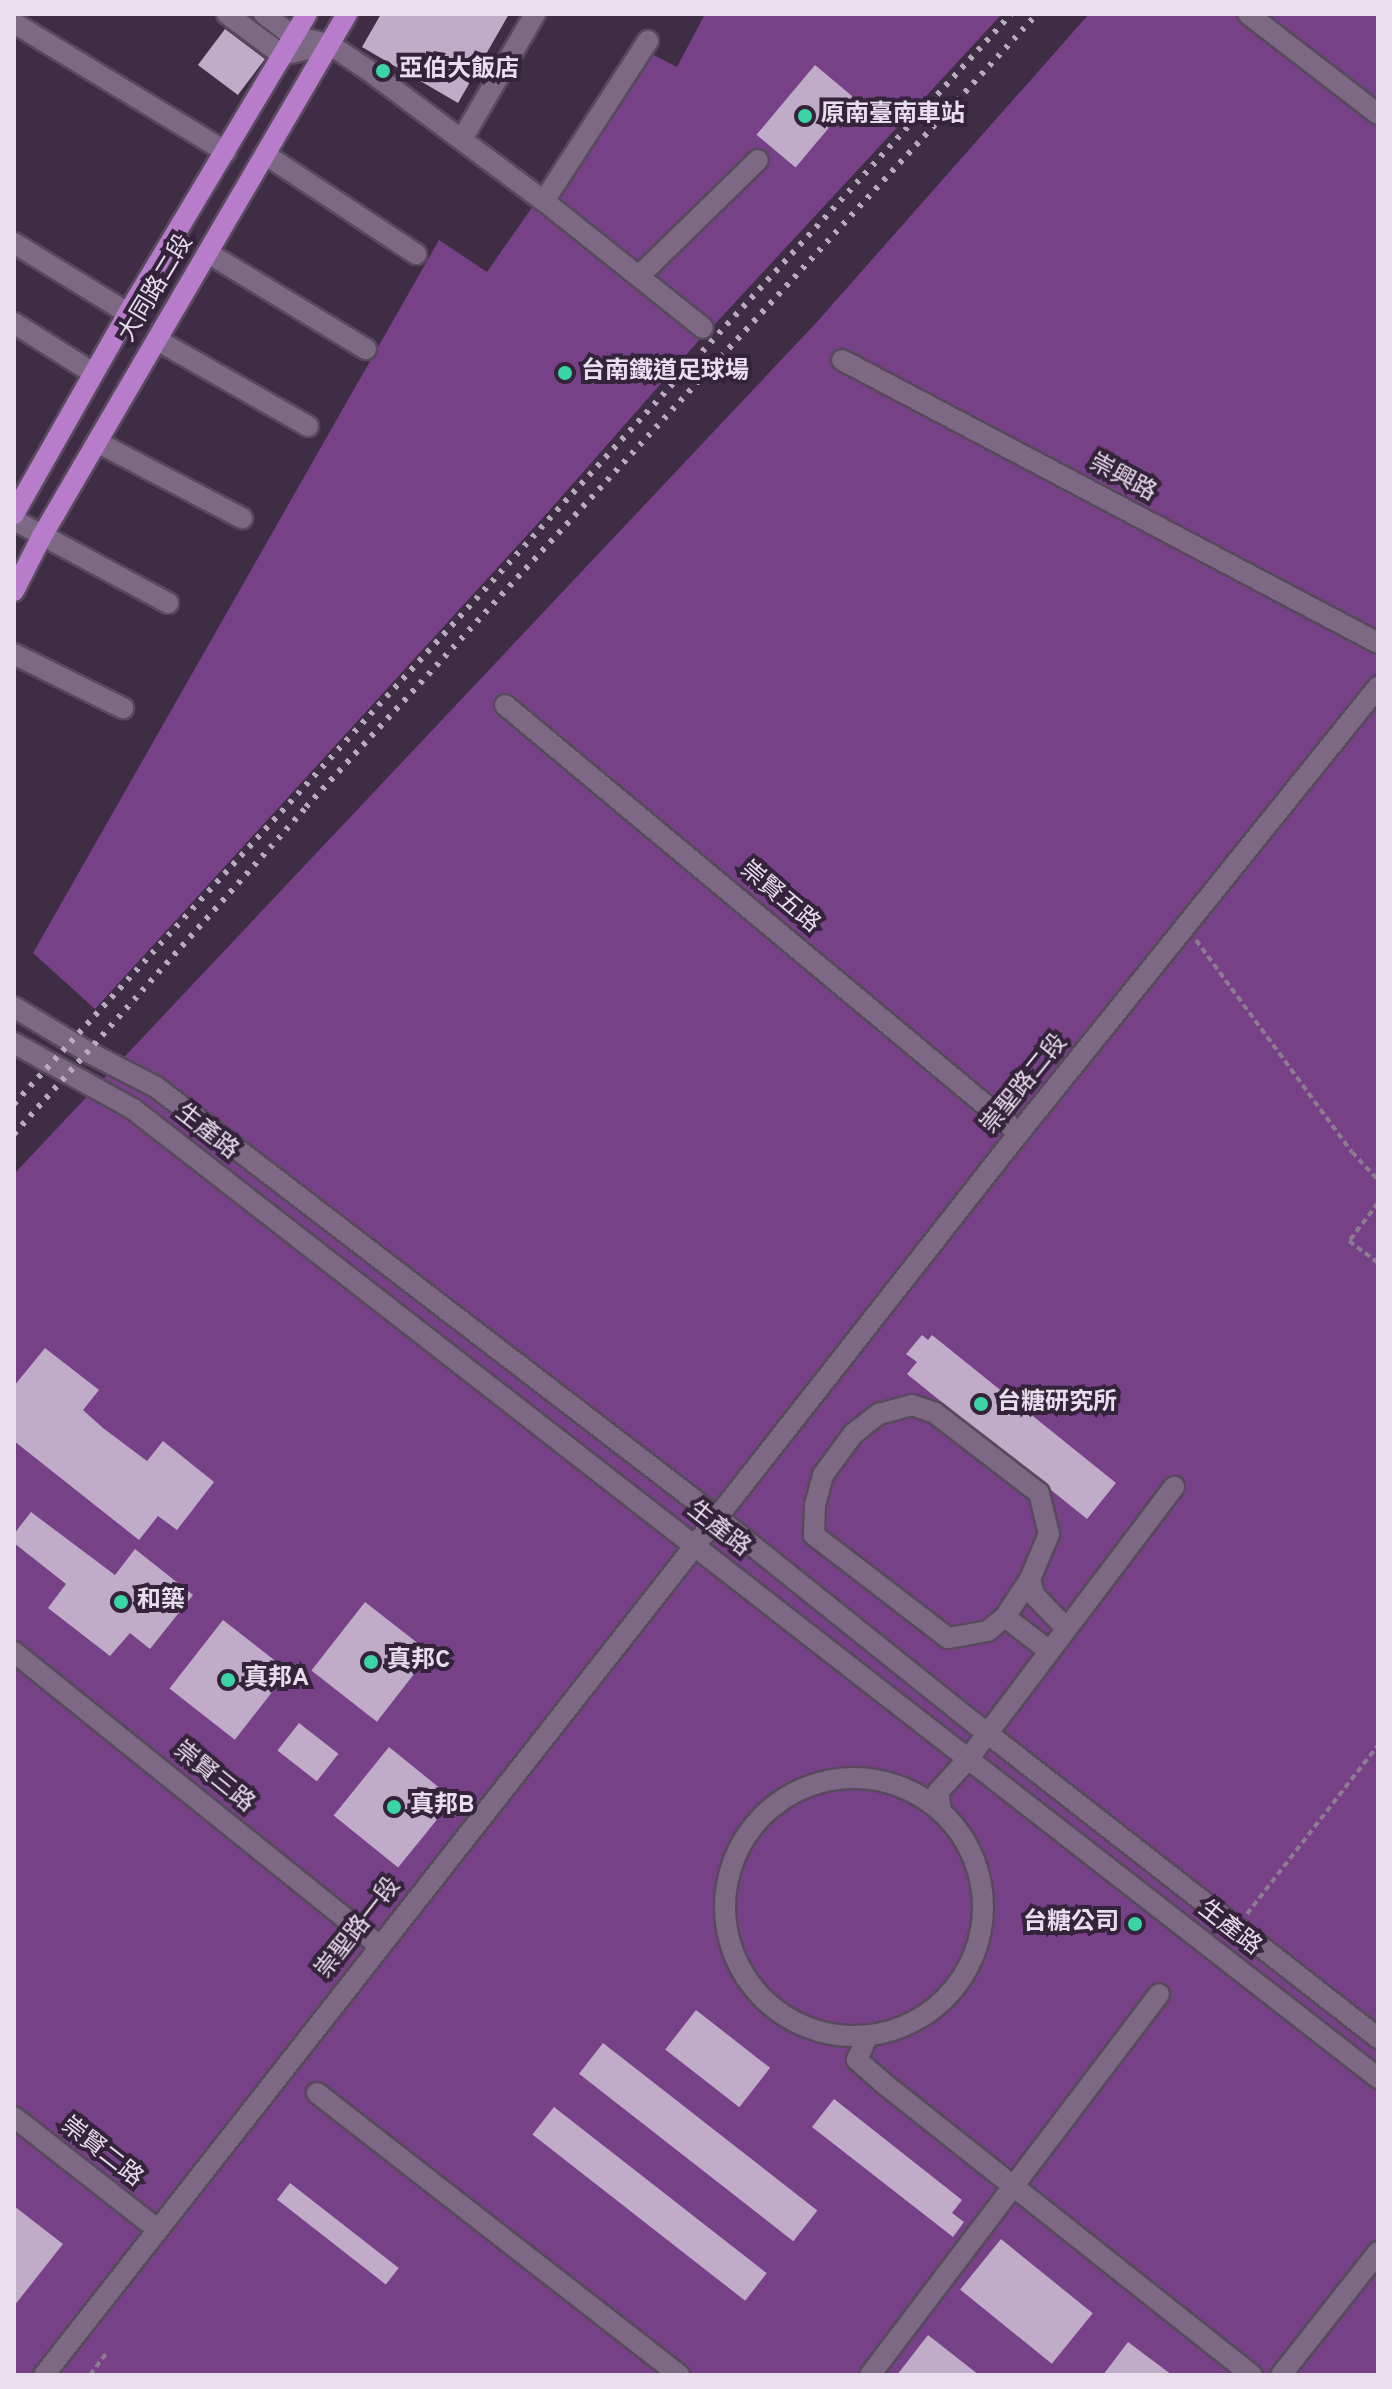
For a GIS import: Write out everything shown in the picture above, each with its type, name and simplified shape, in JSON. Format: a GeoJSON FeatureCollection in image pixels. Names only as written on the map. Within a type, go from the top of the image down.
{"type":"FeatureCollection","features":[{"type":"Feature","properties":{"kind":"main road","name":"大同路二段"},"geometry":{"type":"LineString","coordinates":[[14,514],[128,313],[307,14]]}},
{"type":"Feature","properties":{"kind":"main road","name":"大同路二段"},"geometry":{"type":"LineString","coordinates":[[14,591],[42,536],[347,14]]}},
{"type":"Feature","properties":{"kind":"street"},"geometry":{"type":"LineString","coordinates":[[227,14],[282,55],[329,44]]}},
{"type":"Feature","properties":{"kind":"street"},"geometry":{"type":"LineString","coordinates":[[264,14],[293,36],[329,44],[462,139],[703,328]]}},
{"type":"Feature","properties":{"kind":"street"},"geometry":{"type":"LineString","coordinates":[[462,139],[535,14]]}},
{"type":"Feature","properties":{"kind":"street"},"geometry":{"type":"LineString","coordinates":[[1248,14],[1378,114]]}},
{"type":"Feature","properties":{"kind":"street"},"geometry":{"type":"LineString","coordinates":[[14,23],[226,152]]}},
{"type":"Feature","properties":{"kind":"street"},"geometry":{"type":"LineString","coordinates":[[544,201],[648,41]]}},
{"type":"Feature","properties":{"kind":"street"},"geometry":{"type":"LineString","coordinates":[[266,155],[416,254]]}},
{"type":"Feature","properties":{"kind":"street"},"geometry":{"type":"LineString","coordinates":[[639,276],[758,160]]}},
{"type":"Feature","properties":{"kind":"street"},"geometry":{"type":"LineString","coordinates":[[14,243],[128,313]]}},
{"type":"Feature","properties":{"kind":"street"},"geometry":{"type":"LineString","coordinates":[[208,253],[366,349]]}},
{"type":"Feature","properties":{"kind":"street"},"geometry":{"type":"LineString","coordinates":[[14,323],[93,373]]}},
{"type":"Feature","properties":{"kind":"street"},"geometry":{"type":"LineString","coordinates":[[157,340],[308,426]]}},
{"type":"Feature","properties":{"kind":"street","name":"崇興路"},"geometry":{"type":"LineString","coordinates":[[842,360],[1378,643]]}},
{"type":"Feature","properties":{"kind":"street"},"geometry":{"type":"LineString","coordinates":[[97,442],[242,518]]}},
{"type":"Feature","properties":{"kind":"street"},"geometry":{"type":"LineString","coordinates":[[14,520],[168,603]]}},
{"type":"Feature","properties":{"kind":"street"},"geometry":{"type":"LineString","coordinates":[[14,654],[123,708]]}},
{"type":"Feature","properties":{"kind":"street","name":"崇聖路二段"},"geometry":{"type":"LineString","coordinates":[[718,1518],[1019,1133],[1378,687]]}},
{"type":"Feature","properties":{"kind":"street","name":"崇賢五路"},"geometry":{"type":"LineString","coordinates":[[505,705],[1019,1133]]}},
{"type":"Feature","properties":{"kind":"street","name":"生產路"},"geometry":{"type":"LineString","coordinates":[[14,1007],[88,1052],[156,1087],[718,1518],[987,1734],[1378,2038]]}},
{"type":"Feature","properties":{"kind":"street","name":"生產路"},"geometry":{"type":"LineString","coordinates":[[14,1043],[133,1109],[1378,2078]]}},
{"type":"Feature","properties":{"kind":"street"},"geometry":{"type":"LineString","coordinates":[[912,1405],[935,1413],[1039,1493],[1049,1534],[1030,1579],[1005,1617],[988,1631],[948,1638],[814,1535],[815,1505],[823,1475],[853,1434],[879,1414],[912,1405]]}},
{"type":"Feature","properties":{"kind":"street"},"geometry":{"type":"LineString","coordinates":[[941,1811],[938,1792],[969,1758],[1065,1627],[1174,1487]]}},
{"type":"Feature","properties":{"kind":"street","name":"崇聖路一段"},"geometry":{"type":"LineString","coordinates":[[44,2375],[379,1945],[718,1518]]}},
{"type":"Feature","properties":{"kind":"street"},"geometry":{"type":"LineString","coordinates":[[1030,1579],[1034,1595],[1065,1627]]}},
{"type":"Feature","properties":{"kind":"street"},"geometry":{"type":"LineString","coordinates":[[1005,1617],[1048,1650]]}},
{"type":"Feature","properties":{"kind":"street","name":"崇賢三路"},"geometry":{"type":"LineString","coordinates":[[14,1652],[379,1945]]}},
{"type":"Feature","properties":{"kind":"street"},"geometry":{"type":"LineString","coordinates":[[849,1777],[893,1783],[933,1803],[962,1833],[980,1871],[985,1912],[977,1953],[956,1989],[925,2017],[887,2034],[868,2035],[845,2037],[804,2027],[769,2005],[741,1971],[726,1929],[726,1885],[740,1843],[768,1809],[806,1786],[849,1777]]}},
{"type":"Feature","properties":{"kind":"street"},"geometry":{"type":"LineString","coordinates":[[870,2375],[1159,1994]]}},
{"type":"Feature","properties":{"kind":"street"},"geometry":{"type":"LineString","coordinates":[[868,2035],[857,2060],[1252,2375]]}},
{"type":"Feature","properties":{"kind":"street"},"geometry":{"type":"LineString","coordinates":[[317,2093],[679,2375]]}},
{"type":"Feature","properties":{"kind":"street","name":"崇賢二路"},"geometry":{"type":"LineString","coordinates":[[14,2117],[157,2229]]}},
{"type":"Feature","properties":{"kind":"street"},"geometry":{"type":"LineString","coordinates":[[1281,2375],[1378,2252]]}},
{"type":"Feature","properties":{"kind":"path"},"geometry":{"type":"LineString","coordinates":[[1186,926],[1352,1152],[1378,1180]]}},
{"type":"Feature","properties":{"kind":"path"},"geometry":{"type":"LineString","coordinates":[[1378,1203],[1349,1241],[1378,1263]]}},
{"type":"Feature","properties":{"kind":"path"},"geometry":{"type":"LineString","coordinates":[[1236,1928],[1378,1745]]}},
{"type":"Feature","properties":{"kind":"path"},"geometry":{"type":"LineString","coordinates":[[90,2375],[106,2354]]}},
{"type":"Feature","properties":{"kind":"shaded area"},"geometry":{"type":"Polygon","coordinates":[[[705,14],[1002,14],[715,324],[554,199],[648,52],[677,67],[705,14]]]}},
{"type":"Feature","properties":{"kind":"shaded area"},"geometry":{"type":"Polygon","coordinates":[[[1089,14],[1378,14],[1378,2375],[14,2375],[14,1174],[816,323],[1089,14]]]}},
{"type":"Feature","properties":{"kind":"shaded area"},"geometry":{"type":"Polygon","coordinates":[[[533,206],[701,338],[548,512],[95,1009],[33,953],[439,240],[487,272],[533,206]]]}},
{"type":"Feature","properties":{"kind":"building"},"geometry":{"type":"Polygon","coordinates":[[[381,14],[509,14],[458,103],[362,47],[381,14]]]}},
{"type":"Feature","properties":{"kind":"building"},"geometry":{"type":"Polygon","coordinates":[[[225,29],[265,59],[238,95],[198,65],[225,29]]]}},
{"type":"Feature","properties":{"kind":"building","name":"原南臺南車站"},"geometry":{"type":"Polygon","coordinates":[[[815,65],[854,98],[796,167],[757,135],[815,65]]]}},
{"type":"Feature","properties":{"kind":"building","name":"台糖研究所"},"geometry":{"type":"Polygon","coordinates":[[[922,1335],[928,1340],[932,1335],[1116,1483],[1087,1519],[907,1374],[917,1362],[906,1354],[922,1335]]]}},
{"type":"Feature","properties":{"kind":"building"},"geometry":{"type":"Polygon","coordinates":[[[45,1348],[99,1390],[83,1410],[103,1428],[147,1461],[163,1441],[214,1482],[177,1530],[158,1516],[139,1540],[14,1441],[14,1386],[45,1348]]]}},
{"type":"Feature","properties":{"kind":"building","name":"和築"},"geometry":{"type":"Polygon","coordinates":[[[31,1512],[115,1575],[135,1549],[193,1595],[150,1649],[130,1633],[110,1656],[48,1608],[66,1584],[14,1543],[14,1534],[31,1512]]]}},
{"type":"Feature","properties":{"kind":"building","name":"真邦C"},"geometry":{"type":"Polygon","coordinates":[[[365,1602],[430,1653],[377,1722],[311,1671],[365,1602]]]}},
{"type":"Feature","properties":{"kind":"building","name":"真邦A"},"geometry":{"type":"Polygon","coordinates":[[[223,1620],[288,1671],[235,1740],[169,1689],[223,1620]]]}},
{"type":"Feature","properties":{"kind":"building"},"geometry":{"type":"Polygon","coordinates":[[[299,1723],[338,1754],[317,1781],[277,1751],[299,1723]]]}},
{"type":"Feature","properties":{"kind":"building","name":"真邦B"},"geometry":{"type":"Polygon","coordinates":[[[389,1747],[454,1799],[398,1868],[334,1815],[389,1747]]]}},
{"type":"Feature","properties":{"kind":"building"},"geometry":{"type":"Polygon","coordinates":[[[696,2010],[770,2068],[739,2107],[665,2049],[696,2010]]]}},
{"type":"Feature","properties":{"kind":"building"},"geometry":{"type":"Polygon","coordinates":[[[603,2043],[817,2210],[793,2241],[579,2074],[603,2043]]]}},
{"type":"Feature","properties":{"kind":"building"},"geometry":{"type":"Polygon","coordinates":[[[834,2099],[962,2200],[952,2213],[964,2222],[953,2237],[812,2127],[834,2099]]]}},
{"type":"Feature","properties":{"kind":"building"},"geometry":{"type":"Polygon","coordinates":[[[554,2107],[767,2273],[745,2301],[532,2135],[554,2107]]]}},
{"type":"Feature","properties":{"kind":"building"},"geometry":{"type":"Polygon","coordinates":[[[290,2183],[399,2268],[386,2285],[277,2200],[290,2183]]]}},
{"type":"Feature","properties":{"kind":"building"},"geometry":{"type":"Polygon","coordinates":[[[14,2206],[63,2244],[14,2306],[14,2206]]]}},
{"type":"Feature","properties":{"kind":"building"},"geometry":{"type":"Polygon","coordinates":[[[1001,2239],[1093,2313],[1052,2364],[960,2290],[1001,2239]]]}},
{"type":"Feature","properties":{"kind":"building"},"geometry":{"type":"Polygon","coordinates":[[[928,2335],[979,2375],[897,2375],[928,2335]]]}},
{"type":"Feature","properties":{"kind":"building"},"geometry":{"type":"Polygon","coordinates":[[[1128,2342],[1172,2375],[1103,2375],[1128,2342]]]}},
{"type":"Feature","properties":{"kind":"railway"},"geometry":{"type":"LineString","coordinates":[[14,1104],[1011,14]]}},
{"type":"Feature","properties":{"kind":"railway"},"geometry":{"type":"LineString","coordinates":[[14,1134],[306,807],[1037,14]]}},
{"type":"Feature","properties":{"kind":"place","name":"亞伯大飯店"},"geometry":{"type":"Point","coordinates":[383,71]}},
{"type":"Feature","properties":{"kind":"place","name":"原南臺南車站"},"geometry":{"type":"Point","coordinates":[805,116]}},
{"type":"Feature","properties":{"kind":"place","name":"台南鐵道足球場"},"geometry":{"type":"Point","coordinates":[565,373]}},
{"type":"Feature","properties":{"kind":"place","name":"台糖研究所"},"geometry":{"type":"Point","coordinates":[981,1404]}},
{"type":"Feature","properties":{"kind":"place","name":"和築"},"geometry":{"type":"Point","coordinates":[121,1602]}},
{"type":"Feature","properties":{"kind":"place","name":"真邦C"},"geometry":{"type":"Point","coordinates":[371,1662]}},
{"type":"Feature","properties":{"kind":"place","name":"真邦A"},"geometry":{"type":"Point","coordinates":[228,1680]}},
{"type":"Feature","properties":{"kind":"place","name":"真邦B"},"geometry":{"type":"Point","coordinates":[394,1807]}},
{"type":"Feature","properties":{"kind":"place","name":"台糖公司"},"geometry":{"type":"Point","coordinates":[1135,1924]}}]}
